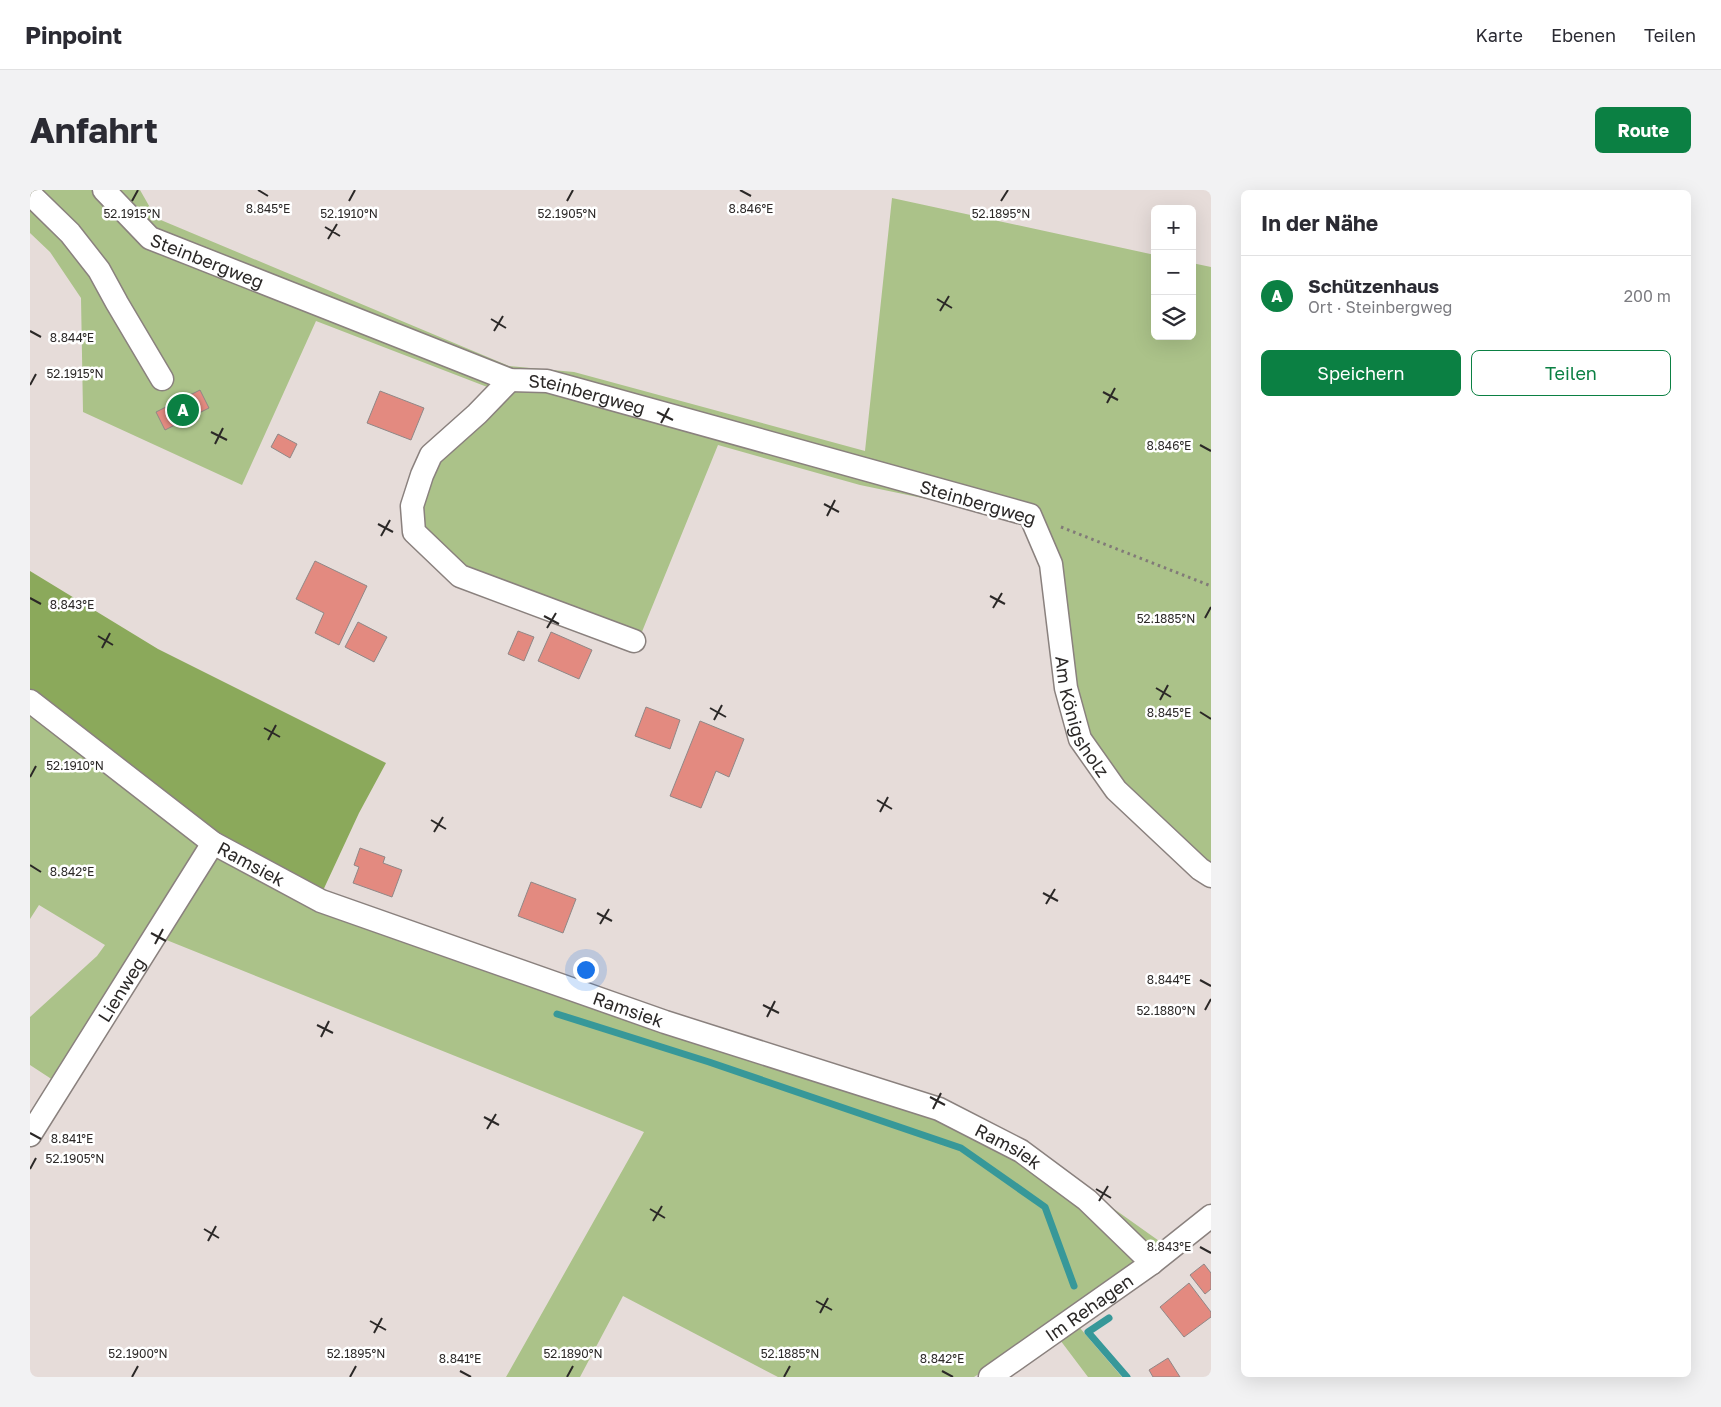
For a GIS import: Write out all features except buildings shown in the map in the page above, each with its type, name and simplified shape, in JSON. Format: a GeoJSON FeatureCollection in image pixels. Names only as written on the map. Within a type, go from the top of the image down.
{"type":"FeatureCollection","features":[{"type":"Feature","properties":{"kind":"street"},"geometry":{"type":"LineString","coordinates":[[30,194],[70,233],[99,270],[162,379]]}},
{"type":"Feature","properties":{"kind":"street","name":"Steinbergweg"},"geometry":{"type":"LineString","coordinates":[[115,195],[150,238],[510,380],[547,381],[1030,515]]}},
{"type":"Feature","properties":{"kind":"street"},"geometry":{"type":"LineString","coordinates":[[510,380],[477,414],[431,455],[412,506],[414,532],[460,576],[634,641]]}},
{"type":"Feature","properties":{"kind":"street","name":"Am Königsholz"},"geometry":{"type":"LineString","coordinates":[[1030,515],[1051,564],[1066,688],[1080,739],[1116,790],[1200,870],[1211,876]]}},
{"type":"Feature","properties":{"kind":"street","name":"Ramsiek"},"geometry":{"type":"LineString","coordinates":[[30,701],[213,843],[321,901],[665,1022],[939,1109],[1021,1151],[1087,1200],[1152,1263]]}},
{"type":"Feature","properties":{"kind":"street","name":"Lienweg"},"geometry":{"type":"LineString","coordinates":[[30,1135],[213,843]]}},
{"type":"Feature","properties":{"kind":"street","name":"Im Rehagen"},"geometry":{"type":"LineString","coordinates":[[990,1377],[1152,1263],[1211,1216]]}},
{"type":"Feature","properties":{"kind":"path","name":"Steinbergweg"},"geometry":{"type":"LineString","coordinates":[[1030,515],[1211,586]]}},
{"type":"Feature","properties":{"kind":"green space"},"geometry":{"type":"Polygon","coordinates":[[[30,190],[140,190],[156,218],[509,366],[574,372],[865,451],[892,198],[1151,254],[1151,340],[1196,340],[1196,264],[1211,267],[1211,883],[1073,739],[1048,567],[1023,519],[860,485],[718,445],[639,639],[461,570],[418,528],[428,470],[508,395],[316,321],[242,485],[83,412],[81,298],[50,252],[30,233],[30,190]]]}},
{"type":"Feature","properties":{"kind":"green space"},"geometry":{"type":"Polygon","coordinates":[[[30,571],[158,649],[386,763],[359,813],[320,897],[216,835],[30,689],[30,571]]]}},
{"type":"Feature","properties":{"kind":"green space"},"geometry":{"type":"Polygon","coordinates":[[[30,689],[216,835],[320,897],[1024,1145],[1169,1248],[1068,1314],[1122,1377],[1088,1377],[1051,1328],[974,1377],[778,1377],[623,1296],[580,1377],[506,1377],[644,1132],[159,937],[56,1082],[30,1065],[30,1017],[97,956],[105,945],[39,905],[30,919],[30,689]]]}},
{"type":"Feature","properties":{"kind":"waterway"},"geometry":{"type":"LineString","coordinates":[[557,1014],[709,1062],[961,1148],[1045,1207],[1074,1286]]}},
{"type":"Feature","properties":{"kind":"waterway"},"geometry":{"type":"LineString","coordinates":[[1109,1318],[1088,1332],[1127,1377]]}},
{"type":"Feature","properties":{"kind":"place","name":"Schützenhaus"},"geometry":{"type":"Point","coordinates":[183,410]}}]}
